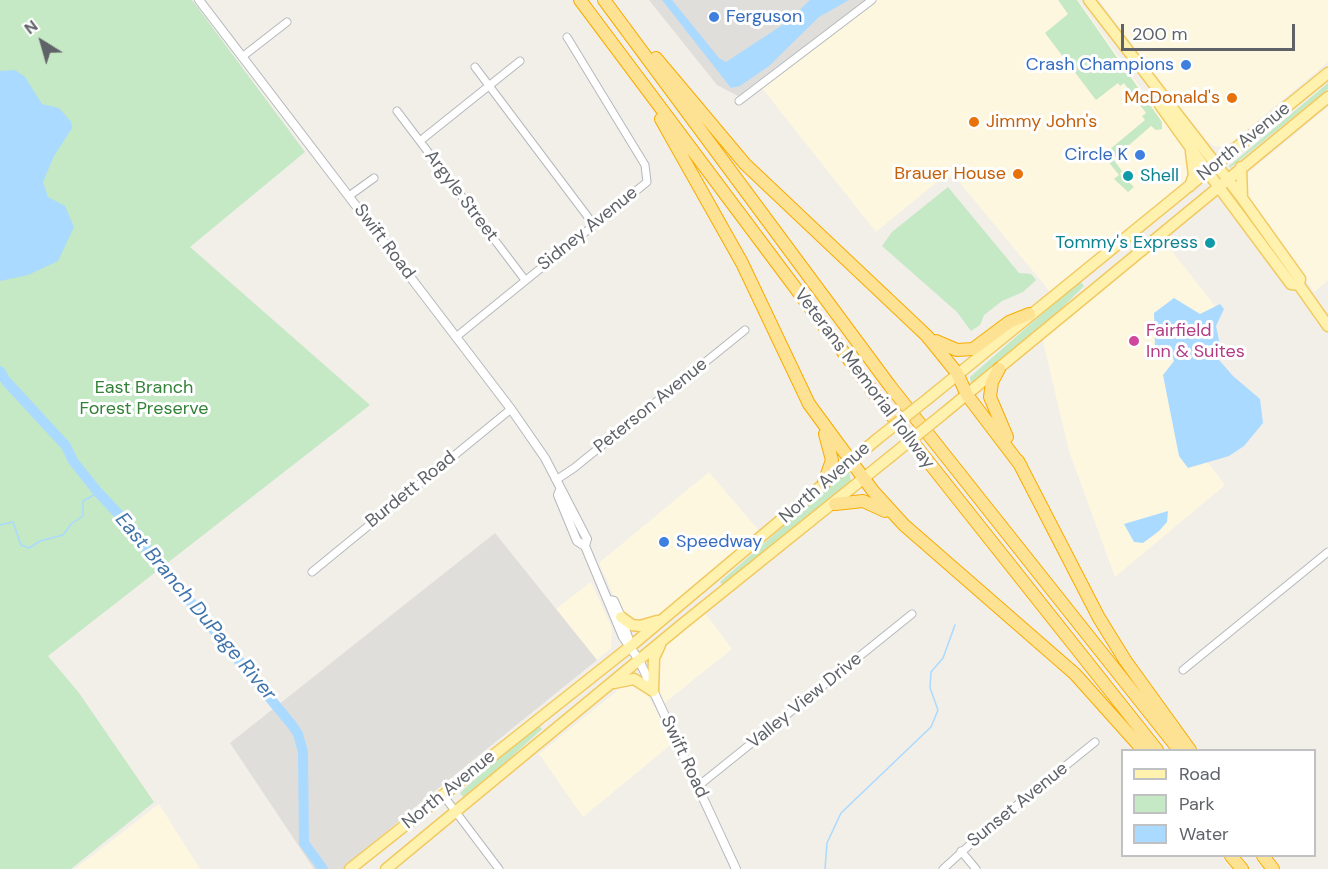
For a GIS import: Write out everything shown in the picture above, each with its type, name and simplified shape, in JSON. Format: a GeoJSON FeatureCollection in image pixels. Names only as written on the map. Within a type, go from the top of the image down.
{"type":"FeatureCollection","features":[{"type":"Feature","properties":{"kind":"highway","name":"Veterans Memorial Tollway"},"geometry":{"type":"LineString","coordinates":[[580,0],[877,397],[1156,749]]}},
{"type":"Feature","properties":{"kind":"highway","name":"Veterans Memorial Tollway"},"geometry":{"type":"LineString","coordinates":[[606,0],[890,386],[1178,749]]}},
{"type":"Feature","properties":{"kind":"highway"},"geometry":{"type":"LineString","coordinates":[[606,0],[745,164],[927,336],[957,373],[967,395],[1021,466]]}},
{"type":"Feature","properties":{"kind":"highway"},"geometry":{"type":"LineString","coordinates":[[627,61],[742,263],[819,419],[829,443],[832,460],[824,483]]}},
{"type":"Feature","properties":{"kind":"highway"},"geometry":{"type":"LineString","coordinates":[[927,336],[949,348],[973,349],[1009,322],[1029,314]]}},
{"type":"Feature","properties":{"kind":"highway"},"geometry":{"type":"LineString","coordinates":[[999,369],[990,389],[992,405],[1021,466],[1099,618],[1125,660],[1189,749]]}},
{"type":"Feature","properties":{"kind":"highway"},"geometry":{"type":"LineString","coordinates":[[819,419],[873,491],[904,525],[1075,674],[1142,749]]}},
{"type":"Feature","properties":{"kind":"highway"},"geometry":{"type":"LineString","coordinates":[[835,504],[870,502],[904,525]]}},
{"type":"Feature","properties":{"kind":"highway"},"geometry":{"type":"LineString","coordinates":[[1233,857],[1242,869]]}},
{"type":"Feature","properties":{"kind":"highway"},"geometry":{"type":"LineString","coordinates":[[1242,857],[1251,869]]}},
{"type":"Feature","properties":{"kind":"highway"},"geometry":{"type":"LineString","coordinates":[[1265,857],[1274,869]]}},
{"type":"Feature","properties":{"kind":"highway"},"geometry":{"type":"LineString","coordinates":[[1272,857],[1281,869]]}},
{"type":"Feature","properties":{"kind":"main road"},"geometry":{"type":"LineString","coordinates":[[1089,0],[1161,96],[1167,98],[1201,144],[1212,168]]}},
{"type":"Feature","properties":{"kind":"main road","name":"North Avenue"},"geometry":{"type":"LineString","coordinates":[[350,869],[631,646],[756,543],[851,460],[1328,73]]}},
{"type":"Feature","properties":{"kind":"main road"},"geometry":{"type":"LineString","coordinates":[[1161,96],[1160,105],[1187,142],[1212,168],[1237,210],[1291,284],[1299,285]]}},
{"type":"Feature","properties":{"kind":"main road","name":"North Avenue"},"geometry":{"type":"LineString","coordinates":[[386,869],[663,640],[835,504],[1222,182],[1328,97]]}},
{"type":"Feature","properties":{"kind":"main road"},"geometry":{"type":"LineString","coordinates":[[1187,142],[1194,175],[1188,188]]}},
{"type":"Feature","properties":{"kind":"main road"},"geometry":{"type":"LineString","coordinates":[[1201,144],[1214,150],[1234,150]]}},
{"type":"Feature","properties":{"kind":"main road"},"geometry":{"type":"LineString","coordinates":[[1241,167],[1242,198]]}},
{"type":"Feature","properties":{"kind":"main road"},"geometry":{"type":"LineString","coordinates":[[1222,182],[1242,198],[1300,279],[1299,285],[1328,326]]}},
{"type":"Feature","properties":{"kind":"main road"},"geometry":{"type":"LineString","coordinates":[[1198,202],[1218,200],[1227,202],[1237,210]]}},
{"type":"Feature","properties":{"kind":"main road"},"geometry":{"type":"LineString","coordinates":[[621,617],[632,625],[639,626],[657,621],[675,609]]}},
{"type":"Feature","properties":{"kind":"main road"},"geometry":{"type":"LineString","coordinates":[[653,691],[654,658],[663,640]]}},
{"type":"Feature","properties":{"kind":"main road"},"geometry":{"type":"LineString","coordinates":[[608,685],[634,679],[653,691]]}},
{"type":"Feature","properties":{"kind":"street","name":"Swift Road"},"geometry":{"type":"LineString","coordinates":[[199,0],[456,336],[540,451],[560,490],[565,492],[587,539],[585,546],[609,600],[607,604],[623,637],[631,646]]}},
{"type":"Feature","properties":{"kind":"street"},"geometry":{"type":"LineString","coordinates":[[739,101],[872,0]]}},
{"type":"Feature","properties":{"kind":"street"},"geometry":{"type":"LineString","coordinates":[[242,57],[287,22]]}},
{"type":"Feature","properties":{"kind":"street","name":"Sidney Avenue"},"geometry":{"type":"LineString","coordinates":[[456,336],[647,182],[647,172],[567,37]]}},
{"type":"Feature","properties":{"kind":"street"},"geometry":{"type":"LineString","coordinates":[[420,141],[520,61]]}},
{"type":"Feature","properties":{"kind":"street"},"geometry":{"type":"LineString","coordinates":[[475,67],[594,225]]}},
{"type":"Feature","properties":{"kind":"street","name":"Argyle Street"},"geometry":{"type":"LineString","coordinates":[[398,111],[525,280]]}},
{"type":"Feature","properties":{"kind":"street"},"geometry":{"type":"LineString","coordinates":[[349,196],[374,178]]}},
{"type":"Feature","properties":{"kind":"street","name":"Peterson Avenue"},"geometry":{"type":"LineString","coordinates":[[556,480],[745,330]]}},
{"type":"Feature","properties":{"kind":"street","name":"Burdett Road"},"geometry":{"type":"LineString","coordinates":[[312,572],[511,409]]}},
{"type":"Feature","properties":{"kind":"street"},"geometry":{"type":"LineString","coordinates":[[1183,670],[1328,552]]}},
{"type":"Feature","properties":{"kind":"street","name":"Swift Road"},"geometry":{"type":"LineString","coordinates":[[609,600],[614,601],[631,646],[736,869]]}},
{"type":"Feature","properties":{"kind":"street","name":"Valley View Drive"},"geometry":{"type":"LineString","coordinates":[[697,786],[912,614]]}},
{"type":"Feature","properties":{"kind":"street","name":"Sunset Avenue"},"geometry":{"type":"LineString","coordinates":[[943,869],[961,851],[1095,742]]}},
{"type":"Feature","properties":{"kind":"street"},"geometry":{"type":"LineString","coordinates":[[443,795],[499,869]]}},
{"type":"Feature","properties":{"kind":"street"},"geometry":{"type":"LineString","coordinates":[[961,851],[976,869]]}},
{"type":"Feature","properties":{"kind":"shaded area"},"geometry":{"type":"Polygon","coordinates":[[[649,0],[865,0],[738,96],[717,85],[649,0]]]}},
{"type":"Feature","properties":{"kind":"shaded area"},"geometry":{"type":"Polygon","coordinates":[[[876,0],[1078,0],[1184,149],[1191,162],[1191,174],[1182,186],[1051,293],[956,178],[943,177],[876,232],[762,88],[876,0]]]}},
{"type":"Feature","properties":{"kind":"shaded area"},"geometry":{"type":"Polygon","coordinates":[[[1099,0],[1328,0],[1328,62],[1232,142],[1221,147],[1214,146],[1206,140],[1161,84],[1099,0]]]}},
{"type":"Feature","properties":{"kind":"shaded area"},"geometry":{"type":"Polygon","coordinates":[[[1328,107],[1328,280],[1314,292],[1243,185],[1244,176],[1328,107]]]}},
{"type":"Feature","properties":{"kind":"shaded area"},"geometry":{"type":"Polygon","coordinates":[[[1164,241],[1218,310],[1201,454],[1225,485],[1115,577],[1069,451],[1042,337],[1164,241]]]}},
{"type":"Feature","properties":{"kind":"shaded area"},"geometry":{"type":"Polygon","coordinates":[[[709,472],[759,531],[657,616],[643,623],[629,621],[618,605],[599,563],[709,472]]]}},
{"type":"Feature","properties":{"kind":"shaded area"},"geometry":{"type":"Polygon","coordinates":[[[495,533],[597,660],[415,807],[344,869],[314,869],[230,743],[495,533]]]}},
{"type":"Feature","properties":{"kind":"shaded area"},"geometry":{"type":"Polygon","coordinates":[[[591,582],[612,628],[611,648],[597,660],[556,609],[591,582]]]}},
{"type":"Feature","properties":{"kind":"shaded area"},"geometry":{"type":"Polygon","coordinates":[[[703,610],[732,649],[662,705],[655,688],[656,658],[666,643],[703,610]]]}},
{"type":"Feature","properties":{"kind":"shaded area"},"geometry":{"type":"Polygon","coordinates":[[[628,682],[645,691],[674,742],[583,817],[539,754],[628,682]]]}},
{"type":"Feature","properties":{"kind":"shaded area"},"geometry":{"type":"Polygon","coordinates":[[[159,804],[200,869],[75,869],[159,804]]]}},
{"type":"Feature","properties":{"kind":"green space","name":"East Branch Forest Preserve"},"geometry":{"type":"Polygon","coordinates":[[[0,0],[192,0],[305,152],[190,247],[370,405],[48,656],[79,693],[154,802],[71,869],[0,869],[0,0]]]}},
{"type":"Feature","properties":{"kind":"green space"},"geometry":{"type":"Polygon","coordinates":[[[1058,0],[1077,0],[1162,122],[1162,129],[1156,130],[1151,126],[1113,159],[1122,171],[1120,174],[1134,187],[1128,192],[1114,179],[1119,175],[1103,155],[1145,120],[1142,116],[1146,113],[1124,83],[1120,86],[1118,83],[1096,100],[1045,33],[1068,14],[1058,0]]]}},
{"type":"Feature","properties":{"kind":"green space"},"geometry":{"type":"Polygon","coordinates":[[[1328,83],[1328,89],[1230,168],[1229,166],[1328,83]]]}},
{"type":"Feature","properties":{"kind":"green space"},"geometry":{"type":"Polygon","coordinates":[[[948,187],[1019,273],[1031,274],[1036,280],[1023,292],[1002,301],[984,315],[980,325],[971,331],[957,312],[882,246],[892,232],[948,187]]]}},
{"type":"Feature","properties":{"kind":"green space"},"geometry":{"type":"Polygon","coordinates":[[[1080,281],[1084,286],[1059,311],[971,384],[970,377],[1080,281]]]}},
{"type":"Feature","properties":{"kind":"green space"},"geometry":{"type":"Polygon","coordinates":[[[849,469],[851,483],[723,585],[720,582],[849,469]]]}},
{"type":"Feature","properties":{"kind":"green space"},"geometry":{"type":"Polygon","coordinates":[[[538,724],[542,729],[463,797],[460,793],[466,787],[538,724]]]}},
{"type":"Feature","properties":{"kind":"water"},"geometry":{"type":"Polygon","coordinates":[[[662,0],[672,0],[719,58],[726,62],[787,22],[810,0],[849,0],[819,17],[769,66],[740,86],[731,88],[662,0]]]}},
{"type":"Feature","properties":{"kind":"water"},"geometry":{"type":"Polygon","coordinates":[[[15,70],[25,77],[42,104],[59,108],[71,122],[72,128],[54,156],[43,182],[48,197],[65,206],[74,227],[58,261],[28,275],[0,281],[0,71],[15,70]]]}},
{"type":"Feature","properties":{"kind":"water"},"geometry":{"type":"Polygon","coordinates":[[[1174,298],[1200,314],[1220,304],[1224,309],[1216,326],[1220,345],[1213,353],[1233,376],[1260,399],[1263,423],[1244,446],[1229,456],[1188,468],[1179,456],[1163,375],[1174,361],[1171,353],[1155,348],[1154,313],[1174,298]]]}},
{"type":"Feature","properties":{"kind":"water"},"geometry":{"type":"Polygon","coordinates":[[[1168,511],[1167,522],[1159,531],[1143,543],[1134,542],[1124,524],[1168,511]]]}},
{"type":"Feature","properties":{"kind":"waterway","name":"East Branch DuPage River"},"geometry":{"type":"LineString","coordinates":[[0,371],[6,381],[66,446],[73,461],[97,491],[138,535],[298,734],[303,752],[304,843],[323,869]]}},
{"type":"Feature","properties":{"kind":"waterway"},"geometry":{"type":"LineString","coordinates":[[0,525],[13,522],[21,545],[29,548],[40,541],[63,535],[71,524],[83,516],[83,501],[99,492]]}},
{"type":"Feature","properties":{"kind":"waterway"},"geometry":{"type":"LineString","coordinates":[[825,869],[827,843],[841,813],[931,727],[938,710],[930,688],[931,672],[943,658],[955,625]]}},
{"type":"Feature","properties":{"kind":"place","name":"Ferguson"},"geometry":{"type":"Point","coordinates":[714,17]}},
{"type":"Feature","properties":{"kind":"place","name":"Crash Champions"},"geometry":{"type":"Point","coordinates":[1186,65]}},
{"type":"Feature","properties":{"kind":"place","name":"McDonald's"},"geometry":{"type":"Point","coordinates":[1232,98]}},
{"type":"Feature","properties":{"kind":"place","name":"Jimmy John's"},"geometry":{"type":"Point","coordinates":[974,122]}},
{"type":"Feature","properties":{"kind":"place","name":"Circle K"},"geometry":{"type":"Point","coordinates":[1140,155]}},
{"type":"Feature","properties":{"kind":"place","name":"Brauer House"},"geometry":{"type":"Point","coordinates":[1018,174]}},
{"type":"Feature","properties":{"kind":"place","name":"Shell"},"geometry":{"type":"Point","coordinates":[1128,176]}},
{"type":"Feature","properties":{"kind":"place","name":"Tommy's Express"},"geometry":{"type":"Point","coordinates":[1210,243]}},
{"type":"Feature","properties":{"kind":"place","name":"Fairfield Inn & Suites"},"geometry":{"type":"Point","coordinates":[1134,341]}},
{"type":"Feature","properties":{"kind":"place","name":"Speedway"},"geometry":{"type":"Point","coordinates":[664,542]}}]}
